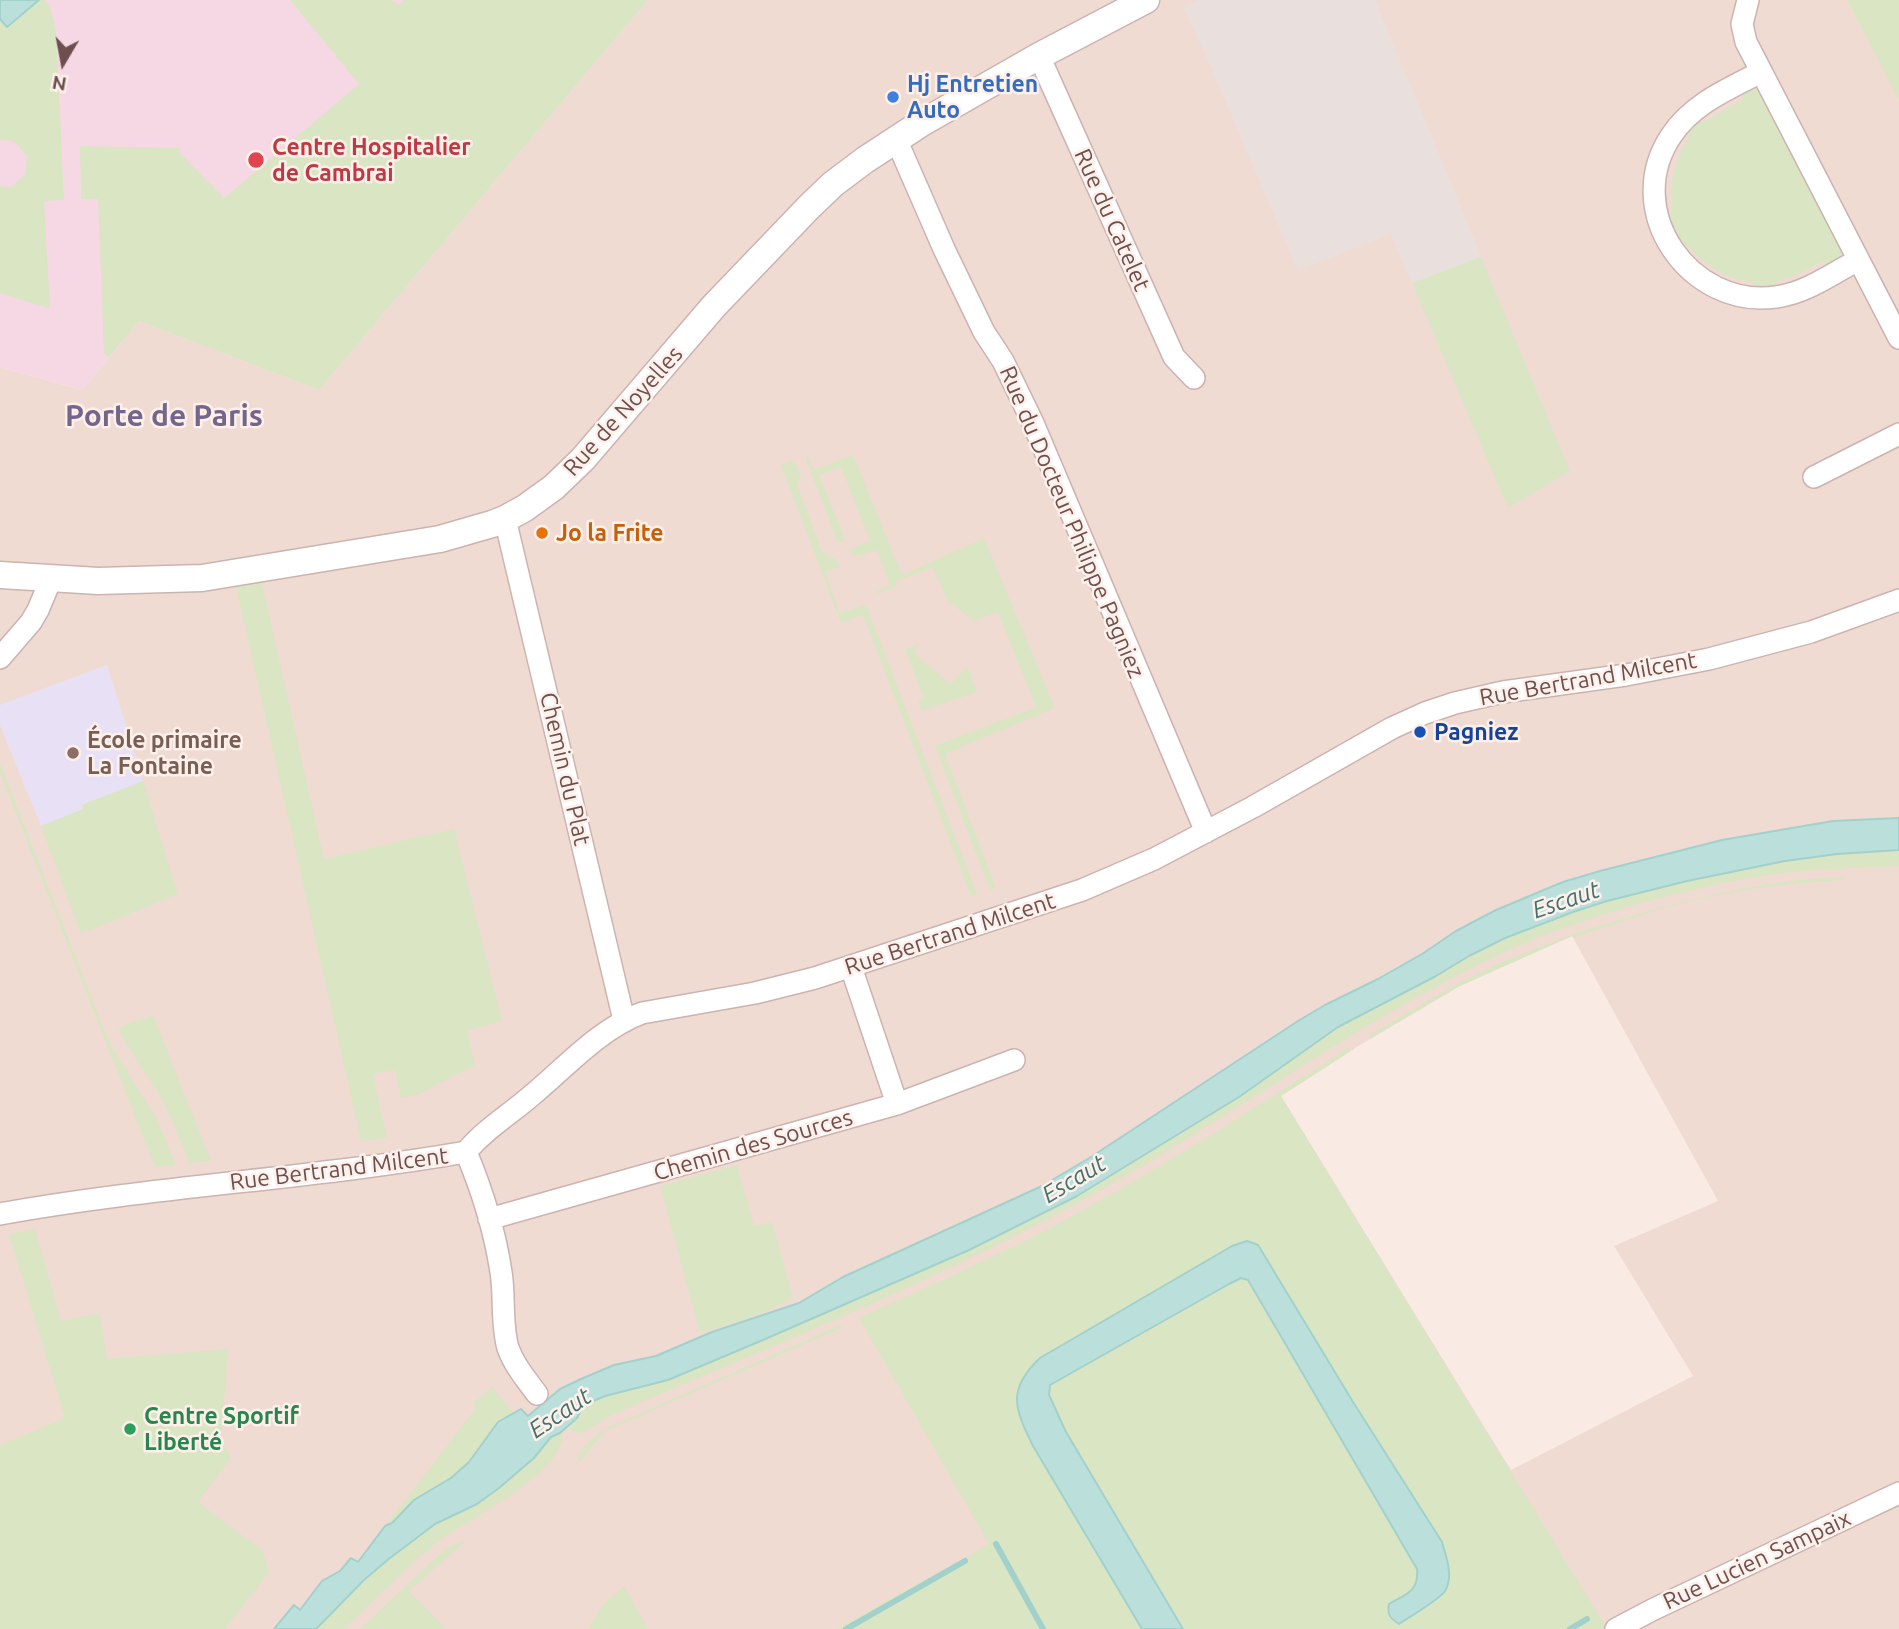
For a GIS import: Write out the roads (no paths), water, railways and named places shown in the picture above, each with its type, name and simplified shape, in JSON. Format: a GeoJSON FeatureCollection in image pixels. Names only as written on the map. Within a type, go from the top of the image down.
{"type":"FeatureCollection","features":[{"type":"Feature","properties":{"kind":"street","name":"Rue de Noyelles"},"geometry":{"type":"LineString","coordinates":[[0,575],[98,581],[202,578],[440,539],[505,519],[526,508],[554,487],[583,459],[714,306],[820,195],[896,139],[1039,56],[1146,0]]}},
{"type":"Feature","properties":{"kind":"street"},"geometry":{"type":"LineString","coordinates":[[1748,0],[1743,15],[1743,33],[1899,338]]}},
{"type":"Feature","properties":{"kind":"street","name":"Rue du Catelet"},"geometry":{"type":"LineString","coordinates":[[1039,56],[1174,357],[1194,378]]}},
{"type":"Feature","properties":{"kind":"street"},"geometry":{"type":"LineString","coordinates":[[1761,72],[1702,104],[1682,122],[1666,144],[1658,162],[1655,183],[1658,217],[1667,243],[1684,265],[1704,281],[1727,292],[1751,297],[1775,297],[1802,291],[1858,260]]}},
{"type":"Feature","properties":{"kind":"street","name":"Rue du Docteur Philippe Pagniez"},"geometry":{"type":"LineString","coordinates":[[896,139],[984,332],[1003,361],[1033,423],[1206,832]]}},
{"type":"Feature","properties":{"kind":"street"},"geometry":{"type":"LineString","coordinates":[[1814,477],[1899,434]]}},
{"type":"Feature","properties":{"kind":"street","name":"Chemin du Plat"},"geometry":{"type":"LineString","coordinates":[[505,519],[624,1020]]}},
{"type":"Feature","properties":{"kind":"street"},"geometry":{"type":"LineString","coordinates":[[0,658],[31,621],[51,579]]}},
{"type":"Feature","properties":{"kind":"street","name":"Rue Bertrand Milcent"},"geometry":{"type":"LineString","coordinates":[[0,1214],[94,1198],[391,1165],[466,1152],[477,1139],[598,1039],[624,1020],[642,1013],[782,987],[851,967],[1082,890],[1145,864],[1371,739],[1417,717],[1455,703],[1503,692],[1626,676],[1709,659],[1811,632],[1899,600]]}},
{"type":"Feature","properties":{"kind":"street"},"geometry":{"type":"LineString","coordinates":[[851,967],[897,1104]]}},
{"type":"Feature","properties":{"kind":"street","name":"Chemin des Sources"},"geometry":{"type":"LineString","coordinates":[[489,1219],[897,1104],[1014,1060]]}},
{"type":"Feature","properties":{"kind":"street"},"geometry":{"type":"LineString","coordinates":[[466,1152],[489,1219],[503,1286],[507,1345],[518,1368],[537,1394]]}},
{"type":"Feature","properties":{"kind":"street","name":"Rue Lucien Sampaix"},"geometry":{"type":"LineString","coordinates":[[1616,1629],[1899,1493]]}},
{"type":"Feature","properties":{"kind":"water"},"geometry":{"type":"Polygon","coordinates":[[[0,0],[39,0],[7,27],[0,19],[0,0]]]}},
{"type":"Feature","properties":{"kind":"water","name":"Escaut"},"geometry":{"type":"Polygon","coordinates":[[[1899,818],[1899,850],[1785,861],[1687,881],[1607,901],[1505,938],[1338,1027],[1239,1097],[1077,1196],[969,1250],[763,1340],[668,1380],[591,1402],[581,1410],[577,1418],[551,1437],[534,1458],[499,1488],[477,1504],[435,1524],[390,1558],[365,1579],[316,1629],[274,1629],[294,1605],[300,1610],[322,1581],[340,1571],[351,1558],[358,1562],[385,1526],[392,1523],[414,1500],[451,1478],[469,1462],[498,1422],[521,1409],[528,1416],[560,1389],[614,1365],[656,1356],[712,1332],[799,1303],[843,1277],[1042,1186],[1091,1157],[1298,1021],[1378,979],[1496,910],[1563,882],[1722,840],[1833,821],[1899,818]]]}},
{"type":"Feature","properties":{"kind":"water"},"geometry":{"type":"Polygon","coordinates":[[[1247,1241],[1258,1245],[1442,1542],[1449,1573],[1445,1591],[1399,1624],[1390,1616],[1389,1604],[1414,1588],[1417,1569],[1248,1280],[1241,1278],[1229,1284],[1050,1385],[1049,1395],[1066,1432],[1183,1629],[1142,1629],[1033,1446],[1022,1421],[1018,1410],[1018,1390],[1029,1369],[1040,1358],[1232,1246],[1247,1241]]]}},
{"type":"Feature","properties":{"kind":"waterway"},"geometry":{"type":"LineString","coordinates":[[996,1544],[1043,1629]]}},
{"type":"Feature","properties":{"kind":"waterway"},"geometry":{"type":"LineString","coordinates":[[846,1629],[965,1561]]}},
{"type":"Feature","properties":{"kind":"waterway"},"geometry":{"type":"LineString","coordinates":[[1570,1629],[1587,1619]]}},
{"type":"Feature","properties":{"kind":"place","name":"Hj Entretien Auto"},"geometry":{"type":"Point","coordinates":[893,97]}},
{"type":"Feature","properties":{"kind":"place","name":"Centre Hospitalier de Cambrai"},"geometry":{"type":"Point","coordinates":[256,160]}},
{"type":"Feature","properties":{"kind":"place","name":"Jo la Frite"},"geometry":{"type":"Point","coordinates":[542,533]}},
{"type":"Feature","properties":{"kind":"place","name":"Pagniez"},"geometry":{"type":"Point","coordinates":[1420,732]}},
{"type":"Feature","properties":{"kind":"place","name":"École primaire La Fontaine"},"geometry":{"type":"Point","coordinates":[73,753]}},
{"type":"Feature","properties":{"kind":"place","name":"Centre Sportif Liberté"},"geometry":{"type":"Point","coordinates":[130,1429]}},
{"type":"Feature","properties":{"kind":"district","name":"Porte de Paris"},"geometry":{"type":"Point","coordinates":[164,416]}}]}
